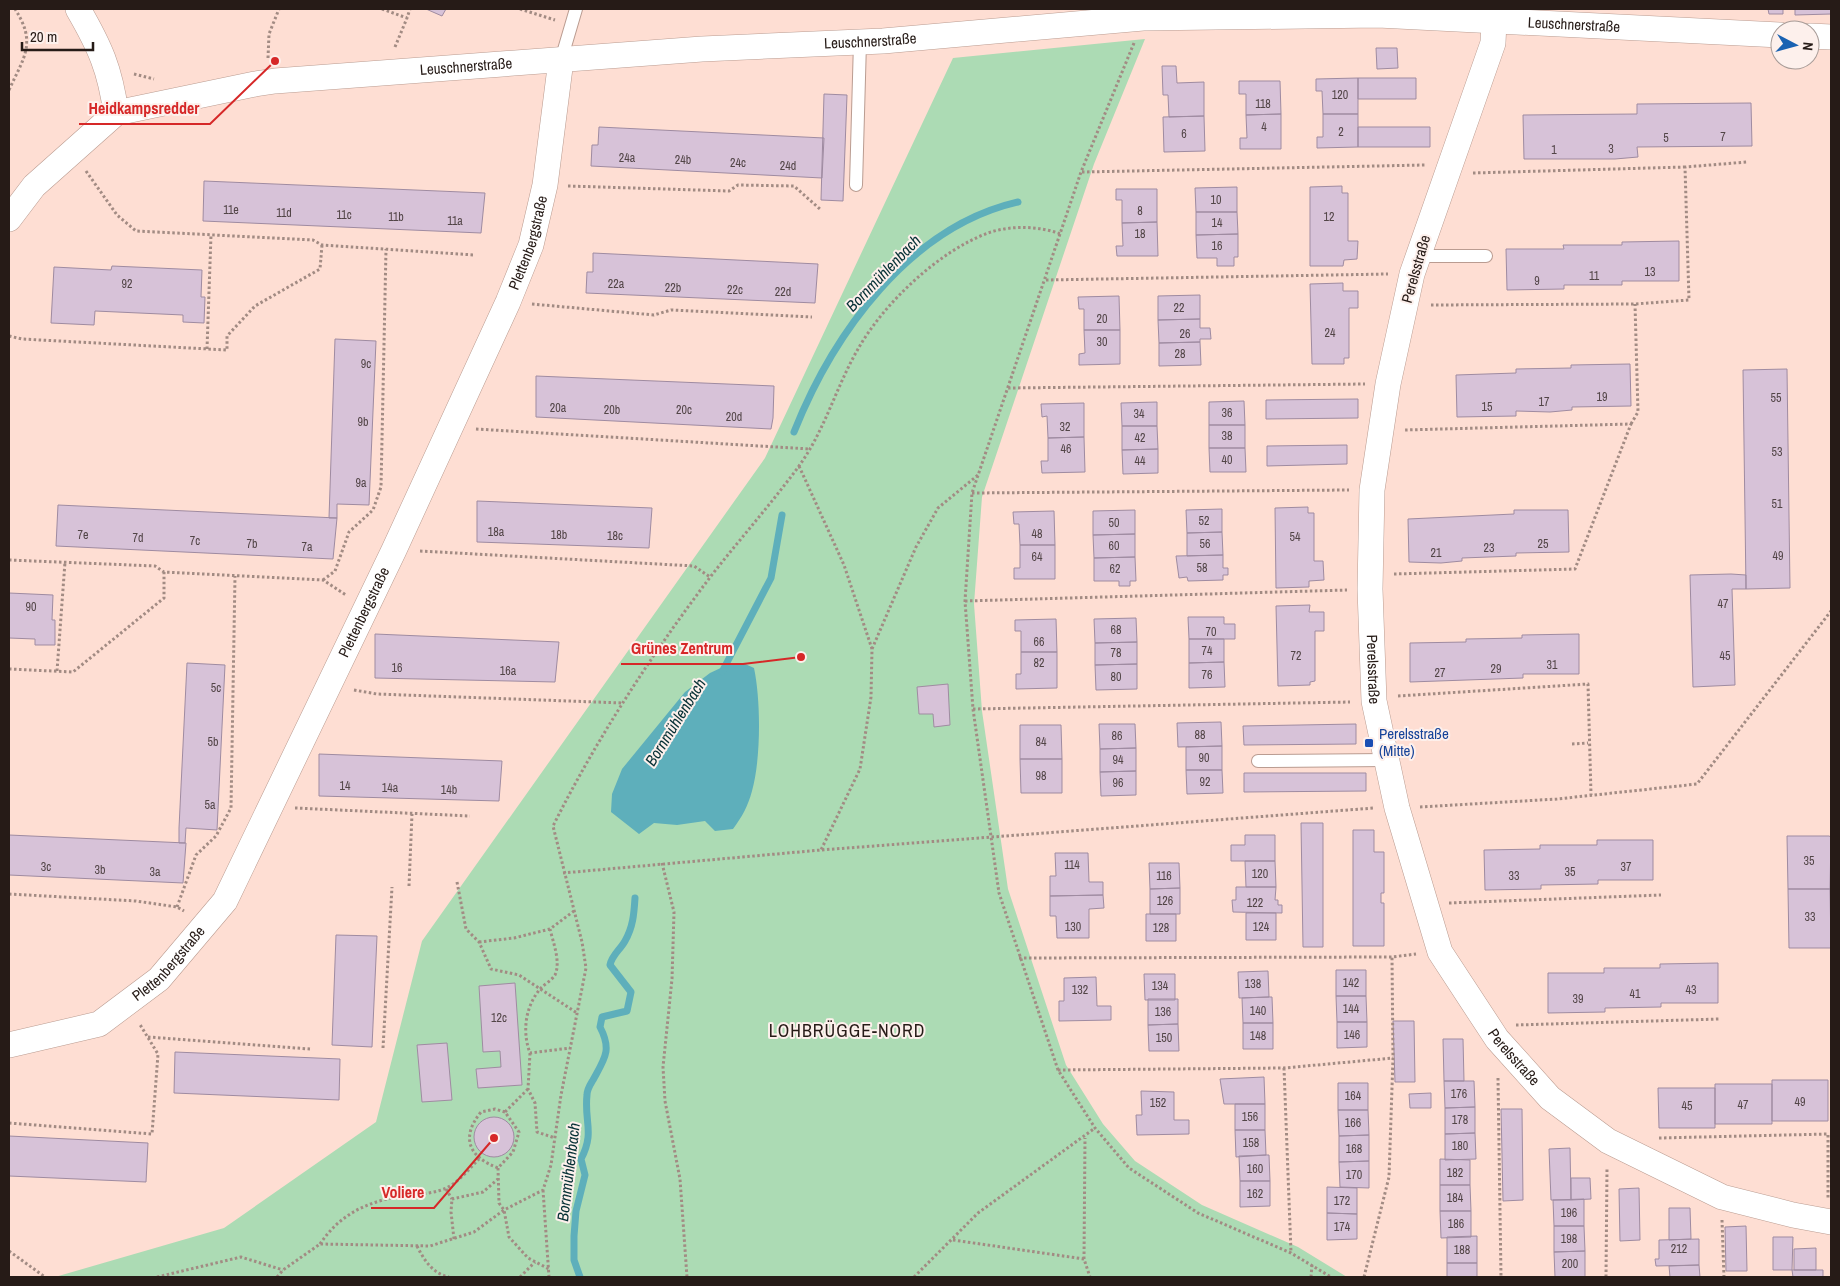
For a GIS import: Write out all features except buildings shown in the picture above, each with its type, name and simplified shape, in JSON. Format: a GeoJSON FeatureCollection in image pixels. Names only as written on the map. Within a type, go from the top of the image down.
{"type":"FeatureCollection","features":[{"type":"Feature","properties":{"kind":"street"},"geometry":{"type":"LineString","coordinates":[[9,219],[34,186],[116,112],[112,78],[96,39],[78,9]]}},
{"type":"Feature","properties":{"kind":"street","name":"Leuschnerstraße"},"geometry":{"type":"LineString","coordinates":[[116,112],[255,84],[702,49],[860,42],[1143,18],[1378,15],[1770,35]]}},
{"type":"Feature","properties":{"kind":"street","name":"Perelsstraße"},"geometry":{"type":"LineString","coordinates":[[1494,21],[1493,43],[1415,265],[1388,384],[1372,490],[1370,582],[1374,701],[1397,808],[1440,952],[1493,1032],[1550,1098],[1608,1141],[1722,1197],[1830,1221]]}},
{"type":"Feature","properties":{"kind":"street","name":"Plettenbergstraße"},"geometry":{"type":"LineString","coordinates":[[9,1045],[99,1024],[160,979],[225,901],[394,550],[508,302],[531,246],[545,185],[561,60]]}},
{"type":"Feature","properties":{"kind":"lane"},"geometry":{"type":"LineString","coordinates":[[561,60],[576,9]]}},
{"type":"Feature","properties":{"kind":"lane"},"geometry":{"type":"LineString","coordinates":[[856,185],[860,42]]}},
{"type":"Feature","properties":{"kind":"lane"},"geometry":{"type":"LineString","coordinates":[[1415,265],[1486,256]]}},
{"type":"Feature","properties":{"kind":"lane"},"geometry":{"type":"LineString","coordinates":[[1258,761],[1387,760]]}},
{"type":"Feature","properties":{"kind":"path"},"geometry":{"type":"LineString","coordinates":[[9,90],[28,49],[23,20],[15,9]]}},
{"type":"Feature","properties":{"kind":"path"},"geometry":{"type":"LineString","coordinates":[[260,59],[268,58],[268,40],[279,9]]}},
{"type":"Feature","properties":{"kind":"path"},"geometry":{"type":"LineString","coordinates":[[382,9],[407,18]]}},
{"type":"Feature","properties":{"kind":"path"},"geometry":{"type":"LineString","coordinates":[[396,42],[410,9]]}},
{"type":"Feature","properties":{"kind":"path"},"geometry":{"type":"LineString","coordinates":[[520,9],[572,26]]}},
{"type":"Feature","properties":{"kind":"path"},"geometry":{"type":"LineString","coordinates":[[1143,18],[1081,172],[1046,280],[972,493],[965,601],[973,709],[999,893],[1019,958],[1058,1070],[1095,1128],[1129,1168],[1198,1213],[1291,1253],[1331,1277]]}},
{"type":"Feature","properties":{"kind":"path"},"geometry":{"type":"LineString","coordinates":[[129,70],[135,75],[162,78]]}},
{"type":"Feature","properties":{"kind":"path"},"geometry":{"type":"LineString","coordinates":[[72,152],[117,215],[136,231],[313,240],[322,245],[474,255]]}},
{"type":"Feature","properties":{"kind":"path"},"geometry":{"type":"LineString","coordinates":[[1081,172],[1684,167],[1747,162]]}},
{"type":"Feature","properties":{"kind":"path"},"geometry":{"type":"LineString","coordinates":[[1405,306],[1635,304],[1689,300],[1684,167]]}},
{"type":"Feature","properties":{"kind":"path"},"geometry":{"type":"LineString","coordinates":[[545,185],[728,191],[738,185],[794,186],[820,210]]}},
{"type":"Feature","properties":{"kind":"path"},"geometry":{"type":"LineString","coordinates":[[549,1277],[543,1190],[551,1165],[570,1048],[586,968],[553,826],[574,784],[623,703],[710,577],[799,466],[810,449],[858,349],[883,312],[910,286],[956,248],[990,232],[1018,228],[1044,228],[1061,234]]}},
{"type":"Feature","properties":{"kind":"path"},"geometry":{"type":"LineString","coordinates":[[206,348],[211,235]]}},
{"type":"Feature","properties":{"kind":"path"},"geometry":{"type":"LineString","coordinates":[[9,336],[32,340],[227,350],[228,336],[255,306],[320,269],[322,245]]}},
{"type":"Feature","properties":{"kind":"path"},"geometry":{"type":"LineString","coordinates":[[323,580],[335,571],[350,532],[373,510],[381,486],[386,249]]}},
{"type":"Feature","properties":{"kind":"path"},"geometry":{"type":"LineString","coordinates":[[1046,280],[1415,265]]}},
{"type":"Feature","properties":{"kind":"path"},"geometry":{"type":"LineString","coordinates":[[508,302],[654,316],[671,310],[812,317]]}},
{"type":"Feature","properties":{"kind":"path"},"geometry":{"type":"LineString","coordinates":[[965,601],[1370,582],[1575,569],[1631,424],[1638,412],[1635,304]]}},
{"type":"Feature","properties":{"kind":"path"},"geometry":{"type":"LineString","coordinates":[[1008,388],[1388,384]]}},
{"type":"Feature","properties":{"kind":"path"},"geometry":{"type":"LineString","coordinates":[[1381,430],[1631,424]]}},
{"type":"Feature","properties":{"kind":"path"},"geometry":{"type":"LineString","coordinates":[[450,427],[810,449]]}},
{"type":"Feature","properties":{"kind":"path"},"geometry":{"type":"LineString","coordinates":[[799,466],[844,565],[872,649],[871,697],[860,769],[821,850]]}},
{"type":"Feature","properties":{"kind":"path"},"geometry":{"type":"LineString","coordinates":[[872,649],[916,547],[938,508],[979,474]]}},
{"type":"Feature","properties":{"kind":"path"},"geometry":{"type":"LineString","coordinates":[[972,493],[1372,490]]}},
{"type":"Feature","properties":{"kind":"path"},"geometry":{"type":"LineString","coordinates":[[394,550],[694,566],[710,577]]}},
{"type":"Feature","properties":{"kind":"path"},"geometry":{"type":"LineString","coordinates":[[9,560],[155,566],[164,572],[323,580],[366,607]]}},
{"type":"Feature","properties":{"kind":"path"},"geometry":{"type":"LineString","coordinates":[[57,671],[65,562]]}},
{"type":"Feature","properties":{"kind":"path"},"geometry":{"type":"LineString","coordinates":[[9,669],[73,672],[164,598],[164,572]]}},
{"type":"Feature","properties":{"kind":"path"},"geometry":{"type":"LineString","coordinates":[[177,907],[196,855],[216,836],[231,808],[234,576]]}},
{"type":"Feature","properties":{"kind":"path"},"geometry":{"type":"LineString","coordinates":[[563,873],[821,850],[1351,809],[1557,799],[1697,784],[1831,611]]}},
{"type":"Feature","properties":{"kind":"path"},"geometry":{"type":"LineString","coordinates":[[973,709],[1374,701],[1390,696],[1434,695],[1588,684],[1588,743],[1591,795]]}},
{"type":"Feature","properties":{"kind":"path"},"geometry":{"type":"LineString","coordinates":[[327,686],[377,694],[623,703]]}},
{"type":"Feature","properties":{"kind":"path"},"geometry":{"type":"LineString","coordinates":[[1572,744],[1588,743]]}},
{"type":"Feature","properties":{"kind":"path"},"geometry":{"type":"LineString","coordinates":[[270,807],[470,816]]}},
{"type":"Feature","properties":{"kind":"path"},"geometry":{"type":"LineString","coordinates":[[409,886],[412,814]]}},
{"type":"Feature","properties":{"kind":"path"},"geometry":{"type":"LineString","coordinates":[[662,863],[674,912],[672,980],[663,1067],[664,1101],[680,1179],[687,1277]]}},
{"type":"Feature","properties":{"kind":"path"},"geometry":{"type":"LineString","coordinates":[[457,882],[466,929],[479,942],[490,969],[520,975],[577,1013]]}},
{"type":"Feature","properties":{"kind":"path"},"geometry":{"type":"LineString","coordinates":[[383,1048],[392,887]]}},
{"type":"Feature","properties":{"kind":"path"},"geometry":{"type":"LineString","coordinates":[[9,894],[136,901],[177,907],[207,922]]}},
{"type":"Feature","properties":{"kind":"path"},"geometry":{"type":"LineString","coordinates":[[1426,903],[1661,895]]}},
{"type":"Feature","properties":{"kind":"path"},"geometry":{"type":"LineString","coordinates":[[479,942],[514,938],[550,930],[574,911]]}},
{"type":"Feature","properties":{"kind":"path"},"geometry":{"type":"LineString","coordinates":[[550,930],[557,961],[555,975],[540,989],[529,1007],[524,1038],[530,1053],[528,1089],[535,1103],[537,1132],[555,1138]]}},
{"type":"Feature","properties":{"kind":"path"},"geometry":{"type":"LineString","coordinates":[[1019,958],[1392,957],[1440,952]]}},
{"type":"Feature","properties":{"kind":"path"},"geometry":{"type":"LineString","coordinates":[[1364,1277],[1389,1177],[1394,1058],[1392,957]]}},
{"type":"Feature","properties":{"kind":"path"},"geometry":{"type":"LineString","coordinates":[[9,1123],[152,1134],[158,1054],[126,1003]]}},
{"type":"Feature","properties":{"kind":"path"},"geometry":{"type":"LineString","coordinates":[[1501,1277],[1493,1032],[1720,1019]]}},
{"type":"Feature","properties":{"kind":"path"},"geometry":{"type":"LineString","coordinates":[[147,1037],[310,1049]]}},
{"type":"Feature","properties":{"kind":"path"},"geometry":{"type":"LineString","coordinates":[[530,1053],[570,1048]]}},
{"type":"Feature","properties":{"kind":"path"},"geometry":{"type":"LineString","coordinates":[[1058,1070],[1284,1068],[1394,1058]]}},
{"type":"Feature","properties":{"kind":"path"},"geometry":{"type":"LineString","coordinates":[[1284,1068],[1291,1253]]}},
{"type":"Feature","properties":{"kind":"path"},"geometry":{"type":"LineString","coordinates":[[506,1112],[528,1089]]}},
{"type":"Feature","properties":{"kind":"path"},"geometry":{"type":"LineString","coordinates":[[498,1168],[479,1159],[475,1155],[470,1140],[471,1124],[481,1112],[495,1109],[506,1112],[519,1132],[513,1152],[498,1168],[499,1203],[504,1210],[509,1237],[528,1258],[549,1269]]}},
{"type":"Feature","properties":{"kind":"path"},"geometry":{"type":"LineString","coordinates":[[914,1277],[978,1213],[1095,1128]]}},
{"type":"Feature","properties":{"kind":"path"},"geometry":{"type":"LineString","coordinates":[[1653,1138],[1828,1134],[1830,1221]]}},
{"type":"Feature","properties":{"kind":"path"},"geometry":{"type":"LineString","coordinates":[[1085,1137],[1084,1260],[1090,1277]]}},
{"type":"Feature","properties":{"kind":"path"},"geometry":{"type":"LineString","coordinates":[[1606,1277],[1608,1141]]}},
{"type":"Feature","properties":{"kind":"path"},"geometry":{"type":"LineString","coordinates":[[277,1277],[283,1270],[320,1244],[329,1231],[345,1217],[362,1206],[384,1200],[424,1195],[446,1189],[479,1159]]}},
{"type":"Feature","properties":{"kind":"path"},"geometry":{"type":"LineString","coordinates":[[452,1199],[483,1192],[498,1179]]}},
{"type":"Feature","properties":{"kind":"path"},"geometry":{"type":"LineString","coordinates":[[446,1189],[452,1199],[451,1220],[454,1238]]}},
{"type":"Feature","properties":{"kind":"path"},"geometry":{"type":"LineString","coordinates":[[320,1244],[430,1246],[474,1232],[504,1210],[543,1190]]}},
{"type":"Feature","properties":{"kind":"path"},"geometry":{"type":"LineString","coordinates":[[1722,1197],[1724,1277]]}},
{"type":"Feature","properties":{"kind":"path"},"geometry":{"type":"LineString","coordinates":[[953,1240],[1084,1260]]}},
{"type":"Feature","properties":{"kind":"path"},"geometry":{"type":"LineString","coordinates":[[417,1246],[425,1262],[442,1276],[449,1277]]}},
{"type":"Feature","properties":{"kind":"path"},"geometry":{"type":"LineString","coordinates":[[9,1252],[45,1277]]}},
{"type":"Feature","properties":{"kind":"path"},"geometry":{"type":"LineString","coordinates":[[157,1277],[241,1257],[283,1270]]}},
{"type":"Feature","properties":{"kind":"path"},"geometry":{"type":"LineString","coordinates":[[520,1277],[535,1262]]}},
{"type":"Feature","properties":{"kind":"path"},"geometry":{"type":"LineString","coordinates":[[1311,1277],[1312,1265]]}},
{"type":"Feature","properties":{"kind":"green space"},"geometry":{"type":"Polygon","coordinates":[[[1145,39],[1094,164],[982,497],[974,604],[982,711],[1008,889],[1066,1065],[1103,1124],[1135,1161],[1202,1205],[1298,1247],[1347,1277],[55,1277],[224,1228],[376,1122],[422,941],[765,458],[953,58],[1145,39]]]}},
{"type":"Feature","properties":{"kind":"water"},"geometry":{"type":"Polygon","coordinates":[[[743,663],[754,668],[758,697],[759,730],[755,778],[742,816],[733,829],[715,831],[705,821],[677,825],[654,823],[639,834],[611,812],[612,794],[622,769],[685,692],[710,673],[727,665],[743,663]]]}},
{"type":"Feature","properties":{"kind":"waterway","name":"Bornmühlenbach"},"geometry":{"type":"LineString","coordinates":[[794,432],[810,395],[830,358],[853,323],[880,290],[910,260],[942,235],[979,215],[1018,202]]}},
{"type":"Feature","properties":{"kind":"waterway","name":"Bornmühlenbach"},"geometry":{"type":"LineString","coordinates":[[722,672],[771,578],[782,515]]}},
{"type":"Feature","properties":{"kind":"waterway","name":"Bornmühlenbach"},"geometry":{"type":"LineString","coordinates":[[580,1277],[574,1260],[574,1236],[576,1211],[585,1175],[581,1159],[588,1134],[587,1093],[606,1054],[606,1042],[600,1027],[602,1017],[627,1011],[631,992],[610,965],[612,958],[630,931],[634,915],[635,898]]}},
{"type":"Feature","properties":{"kind":"place","name":"Heidkampsredder"},"geometry":{"type":"Point","coordinates":[275,61]}},
{"type":"Feature","properties":{"kind":"place","name":"Grünes Zentrum"},"geometry":{"type":"Point","coordinates":[801,657]}},
{"type":"Feature","properties":{"kind":"place","name":"Perelsstraße (Mitte)"},"geometry":{"type":"Point","coordinates":[1369,743]}},
{"type":"Feature","properties":{"kind":"place","name":"Voliere"},"geometry":{"type":"Point","coordinates":[494,1138]}},
{"type":"Feature","properties":{"kind":"district","name":"LOHBRÜGGE-NORD"},"geometry":{"type":"Point","coordinates":[847,1031]}}]}
